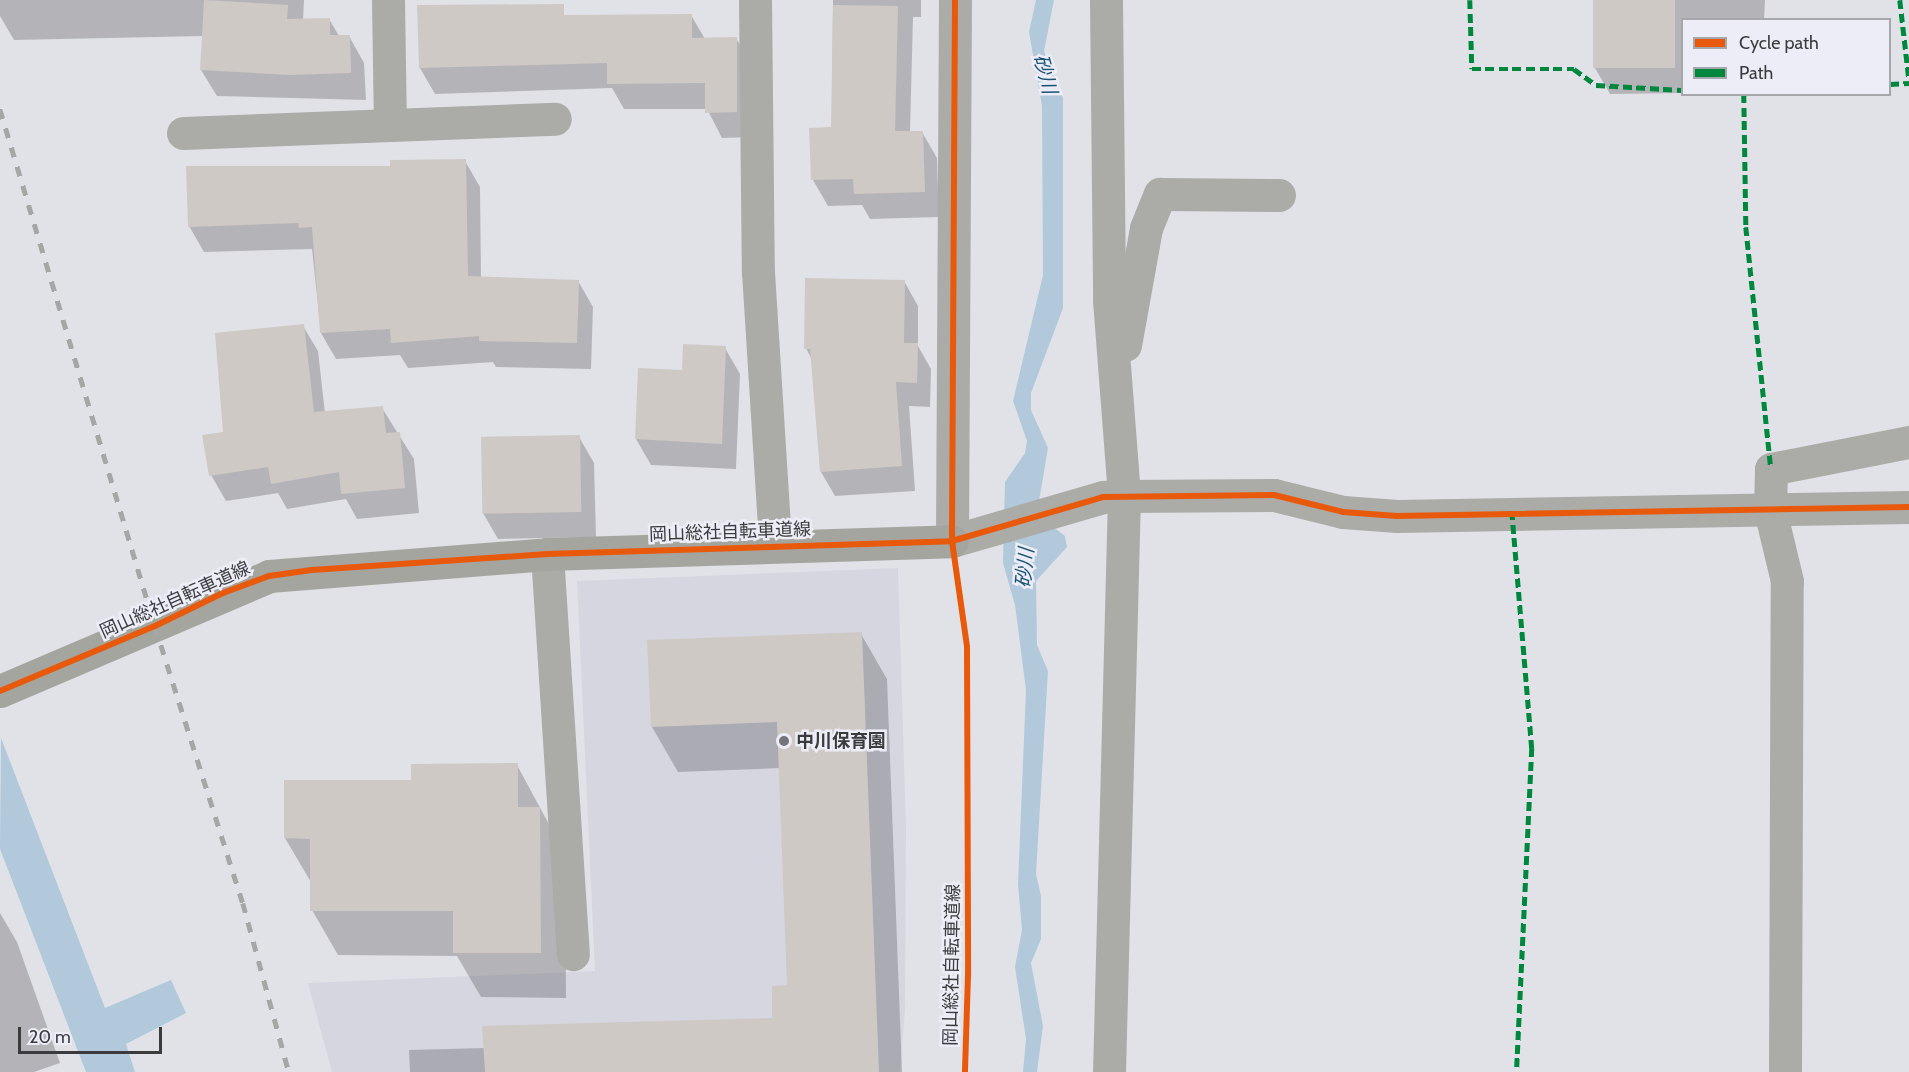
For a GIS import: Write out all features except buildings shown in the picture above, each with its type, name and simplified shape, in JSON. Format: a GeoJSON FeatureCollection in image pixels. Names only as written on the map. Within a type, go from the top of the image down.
{"type":"FeatureCollection","features":[{"type":"Feature","properties":{"kind":"main road","name":"岡山総社自転車道線"},"geometry":{"type":"LineString","coordinates":[[2,690],[269,576],[547,554],[963,537]]}},
{"type":"Feature","properties":{"kind":"street"},"geometry":{"type":"LineString","coordinates":[[388,0],[390,125]]}},
{"type":"Feature","properties":{"kind":"street"},"geometry":{"type":"LineString","coordinates":[[755,0],[758,272],[775,544]]}},
{"type":"Feature","properties":{"kind":"street"},"geometry":{"type":"LineString","coordinates":[[955,0],[963,537],[1113,497],[1274,495],[1343,512],[1397,516],[1909,507]]}},
{"type":"Feature","properties":{"kind":"street"},"geometry":{"type":"LineString","coordinates":[[1106,0],[1109,300],[1117,410]]}},
{"type":"Feature","properties":{"kind":"street"},"geometry":{"type":"LineString","coordinates":[[183,133],[555,119]]}},
{"type":"Feature","properties":{"kind":"street"},"geometry":{"type":"LineString","coordinates":[[1109,1072],[1113,497],[1117,410],[1136,276],[1146,228],[1160,194],[1279,195]]}},
{"type":"Feature","properties":{"kind":"street"},"geometry":{"type":"LineString","coordinates":[[1785,1072],[1787,581],[1770,510],[1771,469],[1909,442]]}},
{"type":"Feature","properties":{"kind":"street"},"geometry":{"type":"LineString","coordinates":[[547,554],[573,954]]}},
{"type":"Feature","properties":{"kind":"street"},"geometry":{"type":"LineString","coordinates":[[1111,1034],[1118,1072]]}},
{"type":"Feature","properties":{"kind":"shaded area"},"geometry":{"type":"Polygon","coordinates":[[[898,568],[906,827],[905,1010],[900,1072],[332,1072],[308,983],[595,971],[577,581],[898,568]]]}},
{"type":"Feature","properties":{"kind":"water","name":"砂川"},"geometry":{"type":"Polygon","coordinates":[[[1036,0],[1054,0],[1044,51],[1063,98],[1063,308],[1031,393],[1031,410],[1048,448],[1039,501],[1052,526],[1065,536],[1067,547],[1036,581],[1037,645],[1048,671],[1036,874],[1041,896],[1041,939],[1031,963],[1043,1026],[1037,1072],[1023,1072],[1026,1039],[1015,967],[1022,930],[1018,884],[1026,690],[1015,605],[1003,563],[1005,482],[1025,453],[1027,441],[1013,401],[1043,275],[1042,106],[1029,32],[1036,0]]]}},
{"type":"Feature","properties":{"kind":"water"},"geometry":{"type":"Polygon","coordinates":[[[1,738],[105,1008],[171,980],[186,1013],[126,1044],[135,1072],[86,1072],[0,849],[1,738]]]}},
{"type":"Feature","properties":{"kind":"railway"},"geometry":{"type":"LineString","coordinates":[[0,109],[155,626],[243,903],[289,1072]]}},
{"type":"Feature","properties":{"kind":"marked path"},"geometry":{"type":"LineString","coordinates":[[1470,0],[1472,69],[1574,69],[1596,85],[1681,90]]}},
{"type":"Feature","properties":{"kind":"marked path"},"geometry":{"type":"LineString","coordinates":[[1900,0],[1909,79]]}},
{"type":"Feature","properties":{"kind":"marked path"},"geometry":{"type":"LineString","coordinates":[[1891,84],[1909,83]]}},
{"type":"Feature","properties":{"kind":"marked path"},"geometry":{"type":"LineString","coordinates":[[1744,96],[1746,227],[1771,469]]}},
{"type":"Feature","properties":{"kind":"marked path"},"geometry":{"type":"LineString","coordinates":[[1512,511],[1532,748],[1517,1072]]}},
{"type":"Feature","properties":{"kind":"cycle path"},"geometry":{"type":"LineString","coordinates":[[955,0],[952,541],[967,647],[968,975],[965,1072]]}},
{"type":"Feature","properties":{"kind":"cycle path"},"geometry":{"type":"LineString","coordinates":[[0,691],[155,626],[223,593],[269,576],[312,570],[547,554],[952,541],[1103,497],[1274,495],[1343,512],[1397,516],[1909,507]]}},
{"type":"Feature","properties":{"kind":"place","name":"中川保育園"},"geometry":{"type":"Point","coordinates":[784,741]}}]}
